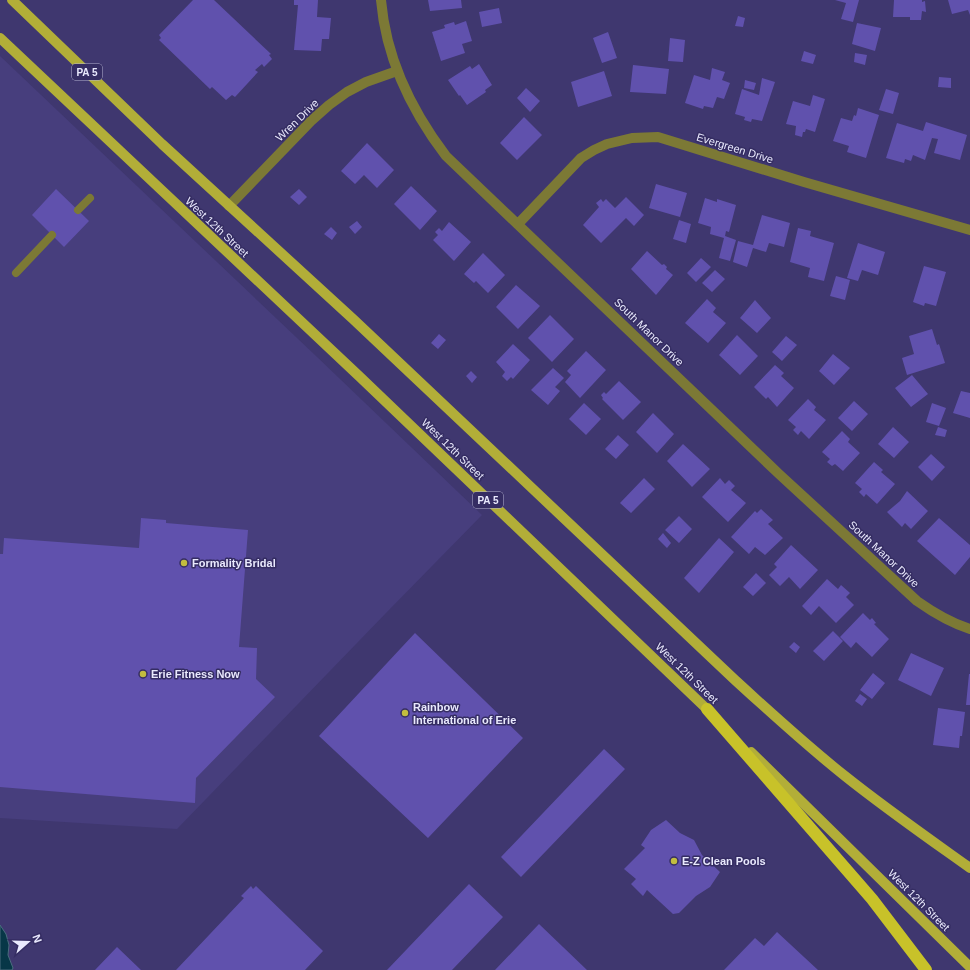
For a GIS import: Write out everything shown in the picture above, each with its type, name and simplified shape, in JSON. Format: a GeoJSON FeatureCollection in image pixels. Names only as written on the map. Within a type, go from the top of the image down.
{"type":"FeatureCollection","features":[{"type":"Feature","properties":{"kind":"highway"},"geometry":{"type":"LineString","coordinates":[[707,709],[872,899],[926,970]]}},
{"type":"Feature","properties":{"kind":"main road","name":"PA 5"},"geometry":{"type":"LineString","coordinates":[[12,0],[156,139],[353,319],[729,675],[789,729],[851,780],[902,820],[970,868]]}},
{"type":"Feature","properties":{"kind":"main road","name":"West 12th Street"},"geometry":{"type":"LineString","coordinates":[[0,38],[354,372],[707,709],[970,967]]}},
{"type":"Feature","properties":{"kind":"street","name":"South Manor Drive"},"geometry":{"type":"LineString","coordinates":[[381,0],[388,44],[397,71],[418,116],[446,156],[779,474],[917,601],[936,614],[959,626],[970,629]]}},
{"type":"Feature","properties":{"kind":"street","name":"Wren Drive"},"geometry":{"type":"LineString","coordinates":[[229,206],[311,121],[330,105],[353,89],[397,71]]}},
{"type":"Feature","properties":{"kind":"street","name":"Evergreen Drive"},"geometry":{"type":"LineString","coordinates":[[518,224],[581,158],[607,144],[632,138],[658,137],[796,180],[970,230]]}},
{"type":"Feature","properties":{"kind":"lane"},"geometry":{"type":"LineString","coordinates":[[78,210],[90,198]]}},
{"type":"Feature","properties":{"kind":"lane"},"geometry":{"type":"LineString","coordinates":[[16,273],[52,235]]}},
{"type":"Feature","properties":{"kind":"shaded area"},"geometry":{"type":"Polygon","coordinates":[[[0,56],[482,515],[177,829],[0,818],[0,56]]]}},
{"type":"Feature","properties":{"kind":"water"},"geometry":{"type":"Polygon","coordinates":[[[0,925],[6,934],[9,945],[8,955],[13,968],[12,970],[0,970],[0,925]]]}},
{"type":"Feature","properties":{"kind":"building"},"geometry":{"type":"Polygon","coordinates":[[[193,0],[214,0],[271,54],[269,55],[272,59],[264,67],[262,64],[255,70],[258,72],[235,97],[232,95],[226,100],[212,87],[210,89],[159,40],[161,38],[159,35],[193,0]]]}},
{"type":"Feature","properties":{"kind":"building"},"geometry":{"type":"Polygon","coordinates":[[[294,0],[318,0],[317,17],[331,18],[329,39],[322,39],[321,51],[294,50],[298,5],[294,5],[294,0]]]}},
{"type":"Feature","properties":{"kind":"building"},"geometry":{"type":"Polygon","coordinates":[[[428,0],[461,0],[462,8],[430,11],[428,0]]]}},
{"type":"Feature","properties":{"kind":"building"},"geometry":{"type":"Polygon","coordinates":[[[835,0],[859,0],[853,22],[841,19],[846,3],[835,0]]]}},
{"type":"Feature","properties":{"kind":"building"},"geometry":{"type":"Polygon","coordinates":[[[894,0],[925,1],[926,12],[922,11],[921,20],[910,20],[910,17],[893,17],[894,0]]]}},
{"type":"Feature","properties":{"kind":"building"},"geometry":{"type":"Polygon","coordinates":[[[948,0],[970,0],[970,15],[968,10],[952,14],[948,0]]]}},
{"type":"Feature","properties":{"kind":"building"},"geometry":{"type":"Polygon","coordinates":[[[499,8],[502,23],[482,27],[479,12],[499,8]]]}},
{"type":"Feature","properties":{"kind":"building"},"geometry":{"type":"Polygon","coordinates":[[[738,16],[745,18],[743,27],[735,26],[738,16]]]}},
{"type":"Feature","properties":{"kind":"building"},"geometry":{"type":"Polygon","coordinates":[[[466,21],[472,41],[462,44],[465,53],[441,61],[432,32],[445,28],[444,25],[454,22],[455,25],[466,21]]]}},
{"type":"Feature","properties":{"kind":"building"},"geometry":{"type":"Polygon","coordinates":[[[857,23],[881,28],[875,51],[852,44],[857,23]]]}},
{"type":"Feature","properties":{"kind":"building"},"geometry":{"type":"Polygon","coordinates":[[[608,32],[617,58],[602,63],[593,38],[608,32]]]}},
{"type":"Feature","properties":{"kind":"building"},"geometry":{"type":"Polygon","coordinates":[[[670,38],[685,40],[683,62],[668,61],[670,38]]]}},
{"type":"Feature","properties":{"kind":"building"},"geometry":{"type":"Polygon","coordinates":[[[804,51],[816,55],[813,64],[801,61],[804,51]]]}},
{"type":"Feature","properties":{"kind":"building"},"geometry":{"type":"Polygon","coordinates":[[[855,53],[867,55],[865,65],[854,62],[855,53]]]}},
{"type":"Feature","properties":{"kind":"building"},"geometry":{"type":"Polygon","coordinates":[[[479,64],[492,85],[485,90],[486,92],[467,105],[448,80],[470,66],[472,69],[479,64]]]}},
{"type":"Feature","properties":{"kind":"building"},"geometry":{"type":"Polygon","coordinates":[[[633,65],[669,69],[666,94],[630,92],[633,65]]]}},
{"type":"Feature","properties":{"kind":"building"},"geometry":{"type":"Polygon","coordinates":[[[712,68],[725,72],[722,80],[730,83],[724,99],[717,97],[713,108],[704,106],[703,109],[685,103],[694,75],[710,80],[712,68]]]}},
{"type":"Feature","properties":{"kind":"building"},"geometry":{"type":"Polygon","coordinates":[[[604,71],[612,96],[578,107],[571,82],[604,71]]]}},
{"type":"Feature","properties":{"kind":"building"},"geometry":{"type":"Polygon","coordinates":[[[939,77],[951,78],[951,88],[938,87],[939,77]]]}},
{"type":"Feature","properties":{"kind":"building"},"geometry":{"type":"Polygon","coordinates":[[[762,78],[775,82],[762,121],[752,119],[751,122],[744,120],[745,117],[735,114],[742,89],[759,95],[762,78]]]}},
{"type":"Feature","properties":{"kind":"building"},"geometry":{"type":"Polygon","coordinates":[[[745,80],[756,83],[754,90],[744,88],[745,80]]]}},
{"type":"Feature","properties":{"kind":"building"},"geometry":{"type":"Polygon","coordinates":[[[526,88],[540,101],[530,112],[517,98],[526,88]]]}},
{"type":"Feature","properties":{"kind":"building"},"geometry":{"type":"Polygon","coordinates":[[[886,89],[899,93],[893,114],[879,110],[886,89]]]}},
{"type":"Feature","properties":{"kind":"building"},"geometry":{"type":"Polygon","coordinates":[[[813,95],[825,99],[815,132],[806,129],[805,132],[803,132],[802,137],[795,135],[796,126],[786,124],[793,101],[810,106],[813,95]]]}},
{"type":"Feature","properties":{"kind":"building"},"geometry":{"type":"Polygon","coordinates":[[[858,108],[879,115],[866,158],[847,152],[849,146],[833,141],[841,118],[852,121],[854,115],[856,116],[858,108]]]}},
{"type":"Feature","properties":{"kind":"building"},"geometry":{"type":"Polygon","coordinates":[[[524,117],[542,135],[517,160],[500,143],[524,117]]]}},
{"type":"Feature","properties":{"kind":"building"},"geometry":{"type":"Polygon","coordinates":[[[926,122],[967,135],[960,160],[934,153],[938,139],[932,138],[925,160],[913,155],[911,161],[905,159],[904,163],[886,158],[897,123],[923,131],[926,122]]]}},
{"type":"Feature","properties":{"kind":"building"},"geometry":{"type":"Polygon","coordinates":[[[367,143],[394,170],[377,188],[364,175],[355,184],[341,171],[367,143]]]}},
{"type":"Feature","properties":{"kind":"building"},"geometry":{"type":"Polygon","coordinates":[[[656,184],[687,193],[680,217],[649,208],[656,184]]]}},
{"type":"Feature","properties":{"kind":"building"},"geometry":{"type":"Polygon","coordinates":[[[411,186],[437,211],[420,230],[394,204],[411,186]]]}},
{"type":"Feature","properties":{"kind":"building"},"geometry":{"type":"Polygon","coordinates":[[[56,189],[89,221],[64,247],[32,215],[56,189]]]}},
{"type":"Feature","properties":{"kind":"building"},"geometry":{"type":"Polygon","coordinates":[[[299,189],[307,197],[299,205],[290,197],[299,189]]]}},
{"type":"Feature","properties":{"kind":"building"},"geometry":{"type":"Polygon","coordinates":[[[626,197],[644,215],[634,226],[626,218],[601,243],[583,225],[599,207],[596,203],[601,199],[603,202],[606,199],[615,208],[626,197]]]}},
{"type":"Feature","properties":{"kind":"building"},"geometry":{"type":"Polygon","coordinates":[[[705,198],[717,202],[717,199],[736,205],[729,232],[726,231],[725,236],[736,240],[730,261],[719,258],[724,238],[710,234],[711,227],[698,223],[705,198]]]}},
{"type":"Feature","properties":{"kind":"building"},"geometry":{"type":"Polygon","coordinates":[[[762,215],[790,223],[784,247],[769,243],[766,252],[753,248],[747,267],[733,262],[738,241],[753,245],[762,215]]]}},
{"type":"Feature","properties":{"kind":"building"},"geometry":{"type":"Polygon","coordinates":[[[679,220],[691,224],[686,243],[673,239],[679,220]]]}},
{"type":"Feature","properties":{"kind":"building"},"geometry":{"type":"Polygon","coordinates":[[[357,221],[362,227],[355,234],[349,227],[357,221]]]}},
{"type":"Feature","properties":{"kind":"building"},"geometry":{"type":"Polygon","coordinates":[[[449,222],[471,242],[454,261],[433,240],[438,235],[435,232],[439,228],[442,231],[449,222]]]}},
{"type":"Feature","properties":{"kind":"building"},"geometry":{"type":"Polygon","coordinates":[[[331,227],[337,233],[332,240],[324,234],[331,227]]]}},
{"type":"Feature","properties":{"kind":"building"},"geometry":{"type":"Polygon","coordinates":[[[798,228],[811,231],[810,236],[834,243],[824,281],[808,277],[810,268],[790,262],[798,228]]]}},
{"type":"Feature","properties":{"kind":"building"},"geometry":{"type":"Polygon","coordinates":[[[858,243],[885,252],[878,275],[862,270],[858,281],[847,278],[858,243]]]}},
{"type":"Feature","properties":{"kind":"building"},"geometry":{"type":"Polygon","coordinates":[[[647,251],[662,265],[664,264],[667,267],[666,269],[673,275],[656,295],[631,269],[647,251]]]}},
{"type":"Feature","properties":{"kind":"building"},"geometry":{"type":"Polygon","coordinates":[[[483,253],[505,275],[488,293],[476,281],[474,283],[464,274],[483,253]]]}},
{"type":"Feature","properties":{"kind":"building"},"geometry":{"type":"Polygon","coordinates":[[[701,258],[711,267],[696,282],[687,273],[701,258]]]}},
{"type":"Feature","properties":{"kind":"building"},"geometry":{"type":"Polygon","coordinates":[[[924,266],[946,272],[936,306],[925,303],[924,306],[913,302],[924,266]]]}},
{"type":"Feature","properties":{"kind":"building"},"geometry":{"type":"Polygon","coordinates":[[[715,270],[725,279],[712,292],[702,283],[715,270]]]}},
{"type":"Feature","properties":{"kind":"building"},"geometry":{"type":"Polygon","coordinates":[[[836,276],[850,280],[845,300],[830,296],[836,276]]]}},
{"type":"Feature","properties":{"kind":"building"},"geometry":{"type":"Polygon","coordinates":[[[516,285],[540,306],[518,329],[496,307],[516,285]]]}},
{"type":"Feature","properties":{"kind":"building"},"geometry":{"type":"Polygon","coordinates":[[[707,299],[716,308],[713,312],[726,323],[708,343],[685,323],[707,299]]]}},
{"type":"Feature","properties":{"kind":"building"},"geometry":{"type":"Polygon","coordinates":[[[755,300],[771,318],[757,333],[740,318],[755,300]]]}},
{"type":"Feature","properties":{"kind":"building"},"geometry":{"type":"Polygon","coordinates":[[[550,315],[574,339],[552,362],[528,338],[550,315]]]}},
{"type":"Feature","properties":{"kind":"building"},"geometry":{"type":"Polygon","coordinates":[[[932,329],[945,363],[907,375],[902,358],[914,354],[909,336],[932,329]]]}},
{"type":"Feature","properties":{"kind":"building"},"geometry":{"type":"Polygon","coordinates":[[[439,334],[446,340],[438,349],[431,343],[439,334]]]}},
{"type":"Feature","properties":{"kind":"building"},"geometry":{"type":"Polygon","coordinates":[[[737,335],[758,356],[740,375],[719,355],[737,335]]]}},
{"type":"Feature","properties":{"kind":"building"},"geometry":{"type":"Polygon","coordinates":[[[786,336],[797,345],[782,361],[772,352],[786,336]]]}},
{"type":"Feature","properties":{"kind":"building"},"geometry":{"type":"Polygon","coordinates":[[[513,344],[530,360],[513,379],[511,377],[507,381],[502,376],[505,372],[496,362],[513,344]]]}},
{"type":"Feature","properties":{"kind":"building"},"geometry":{"type":"Polygon","coordinates":[[[586,351],[606,370],[580,398],[565,382],[571,375],[567,371],[586,351]]]}},
{"type":"Feature","properties":{"kind":"building"},"geometry":{"type":"Polygon","coordinates":[[[833,354],[850,368],[834,385],[819,371],[833,354]]]}},
{"type":"Feature","properties":{"kind":"building"},"geometry":{"type":"Polygon","coordinates":[[[775,365],[784,373],[781,376],[794,388],[777,407],[768,397],[766,399],[754,387],[775,365]]]}},
{"type":"Feature","properties":{"kind":"building"},"geometry":{"type":"Polygon","coordinates":[[[553,368],[564,378],[555,387],[560,391],[548,405],[531,390],[553,368]]]}},
{"type":"Feature","properties":{"kind":"building"},"geometry":{"type":"Polygon","coordinates":[[[471,371],[477,377],[472,383],[466,376],[471,371]]]}},
{"type":"Feature","properties":{"kind":"building"},"geometry":{"type":"Polygon","coordinates":[[[912,375],[928,394],[911,407],[895,388],[912,375]]]}},
{"type":"Feature","properties":{"kind":"building"},"geometry":{"type":"Polygon","coordinates":[[[619,381],[641,402],[623,420],[602,399],[603,398],[601,395],[604,392],[606,394],[619,381]]]}},
{"type":"Feature","properties":{"kind":"building"},"geometry":{"type":"Polygon","coordinates":[[[961,391],[970,393],[970,418],[953,413],[961,391]]]}},
{"type":"Feature","properties":{"kind":"building"},"geometry":{"type":"Polygon","coordinates":[[[808,399],[816,407],[814,410],[826,420],[809,439],[801,431],[798,435],[793,430],[796,427],[788,420],[808,399]]]}},
{"type":"Feature","properties":{"kind":"building"},"geometry":{"type":"Polygon","coordinates":[[[854,401],[868,414],[852,431],[838,418],[854,401]]]}},
{"type":"Feature","properties":{"kind":"building"},"geometry":{"type":"Polygon","coordinates":[[[584,403],[601,419],[586,435],[569,419],[584,403]]]}},
{"type":"Feature","properties":{"kind":"building"},"geometry":{"type":"Polygon","coordinates":[[[932,403],[946,408],[939,426],[926,422],[932,403]]]}},
{"type":"Feature","properties":{"kind":"building"},"geometry":{"type":"Polygon","coordinates":[[[653,413],[674,434],[657,453],[636,432],[653,413]]]}},
{"type":"Feature","properties":{"kind":"building"},"geometry":{"type":"Polygon","coordinates":[[[893,427],[909,442],[894,458],[878,444],[893,427]]]}},
{"type":"Feature","properties":{"kind":"building"},"geometry":{"type":"Polygon","coordinates":[[[938,427],[947,430],[945,437],[935,435],[938,427]]]}},
{"type":"Feature","properties":{"kind":"building"},"geometry":{"type":"Polygon","coordinates":[[[842,431],[850,439],[848,442],[860,453],[843,471],[835,464],[832,466],[827,462],[830,459],[822,452],[842,431]]]}},
{"type":"Feature","properties":{"kind":"building"},"geometry":{"type":"Polygon","coordinates":[[[618,435],[629,445],[616,459],[605,449],[618,435]]]}},
{"type":"Feature","properties":{"kind":"building"},"geometry":{"type":"Polygon","coordinates":[[[683,444],[710,469],[692,487],[667,461],[683,444]]]}},
{"type":"Feature","properties":{"kind":"building"},"geometry":{"type":"Polygon","coordinates":[[[931,454],[945,467],[932,481],[918,467],[931,454]]]}},
{"type":"Feature","properties":{"kind":"building"},"geometry":{"type":"Polygon","coordinates":[[[874,462],[883,470],[881,472],[895,484],[877,504],[866,494],[864,497],[859,492],[862,489],[855,483],[874,462]]]}},
{"type":"Feature","properties":{"kind":"building"},"geometry":{"type":"Polygon","coordinates":[[[644,478],[655,489],[631,513],[620,503],[644,478]]]}},
{"type":"Feature","properties":{"kind":"building"},"geometry":{"type":"Polygon","coordinates":[[[720,478],[725,484],[729,480],[735,486],[731,490],[746,503],[728,522],[702,497],[720,478]]]}},
{"type":"Feature","properties":{"kind":"building"},"geometry":{"type":"Polygon","coordinates":[[[907,491],[928,511],[911,529],[905,523],[902,527],[887,512],[900,501],[907,491]]]}},
{"type":"Feature","properties":{"kind":"building"},"geometry":{"type":"Polygon","coordinates":[[[761,509],[773,520],[768,524],[783,538],[765,555],[755,547],[749,554],[731,537],[755,511],[757,513],[761,509]]]}},
{"type":"Feature","properties":{"kind":"building"},"geometry":{"type":"Polygon","coordinates":[[[679,516],[692,529],[679,543],[665,530],[679,516]]]}},
{"type":"Feature","properties":{"kind":"building"},"geometry":{"type":"Polygon","coordinates":[[[141,518],[166,520],[166,523],[248,530],[239,647],[257,648],[256,679],[275,697],[196,778],[195,803],[0,787],[0,554],[3,554],[4,538],[139,548],[141,518]]]}},
{"type":"Feature","properties":{"kind":"building"},"geometry":{"type":"Polygon","coordinates":[[[939,518],[970,545],[970,557],[955,575],[917,541],[939,518]]]}},
{"type":"Feature","properties":{"kind":"building"},"geometry":{"type":"Polygon","coordinates":[[[663,533],[671,543],[667,548],[658,539],[663,533]]]}},
{"type":"Feature","properties":{"kind":"building"},"geometry":{"type":"Polygon","coordinates":[[[719,538],[734,552],[699,593],[684,578],[719,538]]]}},
{"type":"Feature","properties":{"kind":"building"},"geometry":{"type":"Polygon","coordinates":[[[791,545],[818,570],[800,589],[789,577],[780,586],[769,575],[777,567],[774,564],[791,545]]]}},
{"type":"Feature","properties":{"kind":"building"},"geometry":{"type":"Polygon","coordinates":[[[756,573],[766,583],[753,596],[743,587],[756,573]]]}},
{"type":"Feature","properties":{"kind":"building"},"geometry":{"type":"Polygon","coordinates":[[[827,579],[838,589],[841,585],[850,593],[846,597],[854,605],[836,623],[819,606],[811,615],[802,606],[827,579]]]}},
{"type":"Feature","properties":{"kind":"building"},"geometry":{"type":"Polygon","coordinates":[[[863,613],[870,620],[872,618],[876,623],[874,624],[889,639],[872,657],[856,642],[851,648],[840,637],[863,613]]]}},
{"type":"Feature","properties":{"kind":"building"},"geometry":{"type":"Polygon","coordinates":[[[833,631],[843,641],[824,661],[813,651],[833,631]]]}},
{"type":"Feature","properties":{"kind":"building"},"geometry":{"type":"Polygon","coordinates":[[[415,633],[523,738],[428,838],[319,736],[415,633]]]}},
{"type":"Feature","properties":{"kind":"building"},"geometry":{"type":"Polygon","coordinates":[[[794,642],[800,647],[796,653],[789,647],[794,642]]]}},
{"type":"Feature","properties":{"kind":"building"},"geometry":{"type":"Polygon","coordinates":[[[911,653],[944,668],[931,696],[898,680],[911,653]]]}},
{"type":"Feature","properties":{"kind":"building"},"geometry":{"type":"Polygon","coordinates":[[[873,673],[885,683],[872,699],[860,690],[873,673]]]}},
{"type":"Feature","properties":{"kind":"building"},"geometry":{"type":"Polygon","coordinates":[[[969,674],[970,705],[966,705],[969,674]]]}},
{"type":"Feature","properties":{"kind":"building"},"geometry":{"type":"Polygon","coordinates":[[[860,694],[867,699],[862,706],[855,701],[860,694]]]}},
{"type":"Feature","properties":{"kind":"building"},"geometry":{"type":"Polygon","coordinates":[[[938,708],[965,712],[959,748],[933,745],[938,708]]]}},
{"type":"Feature","properties":{"kind":"building"},"geometry":{"type":"Polygon","coordinates":[[[604,749],[625,769],[521,877],[501,857],[604,749]]]}},
{"type":"Feature","properties":{"kind":"building"},"geometry":{"type":"Polygon","coordinates":[[[666,820],[680,833],[694,840],[702,855],[720,872],[710,887],[696,896],[679,913],[673,914],[647,890],[643,896],[631,884],[636,879],[624,869],[645,848],[641,845],[651,830],[666,820]]]}},
{"type":"Feature","properties":{"kind":"building"},"geometry":{"type":"Polygon","coordinates":[[[469,884],[503,917],[452,970],[387,970],[469,884]]]}},
{"type":"Feature","properties":{"kind":"building"},"geometry":{"type":"Polygon","coordinates":[[[251,886],[253,889],[256,886],[323,951],[305,970],[176,970],[244,898],[241,896],[251,886]]]}},
{"type":"Feature","properties":{"kind":"building"},"geometry":{"type":"Polygon","coordinates":[[[539,924],[587,970],[495,970],[539,924]]]}},
{"type":"Feature","properties":{"kind":"building"},"geometry":{"type":"Polygon","coordinates":[[[777,932],[818,970],[724,970],[755,938],[764,946],[777,932]]]}},
{"type":"Feature","properties":{"kind":"building"},"geometry":{"type":"Polygon","coordinates":[[[117,947],[141,970],[95,970],[117,947]]]}},
{"type":"Feature","properties":{"kind":"place","name":"Formality Bridal"},"geometry":{"type":"Point","coordinates":[184,563]}},
{"type":"Feature","properties":{"kind":"place","name":"Erie Fitness Now"},"geometry":{"type":"Point","coordinates":[143,674]}},
{"type":"Feature","properties":{"kind":"place","name":"Rainbow International of Erie"},"geometry":{"type":"Point","coordinates":[405,713]}},
{"type":"Feature","properties":{"kind":"place","name":"E-Z Clean Pools"},"geometry":{"type":"Point","coordinates":[674,861]}}]}
